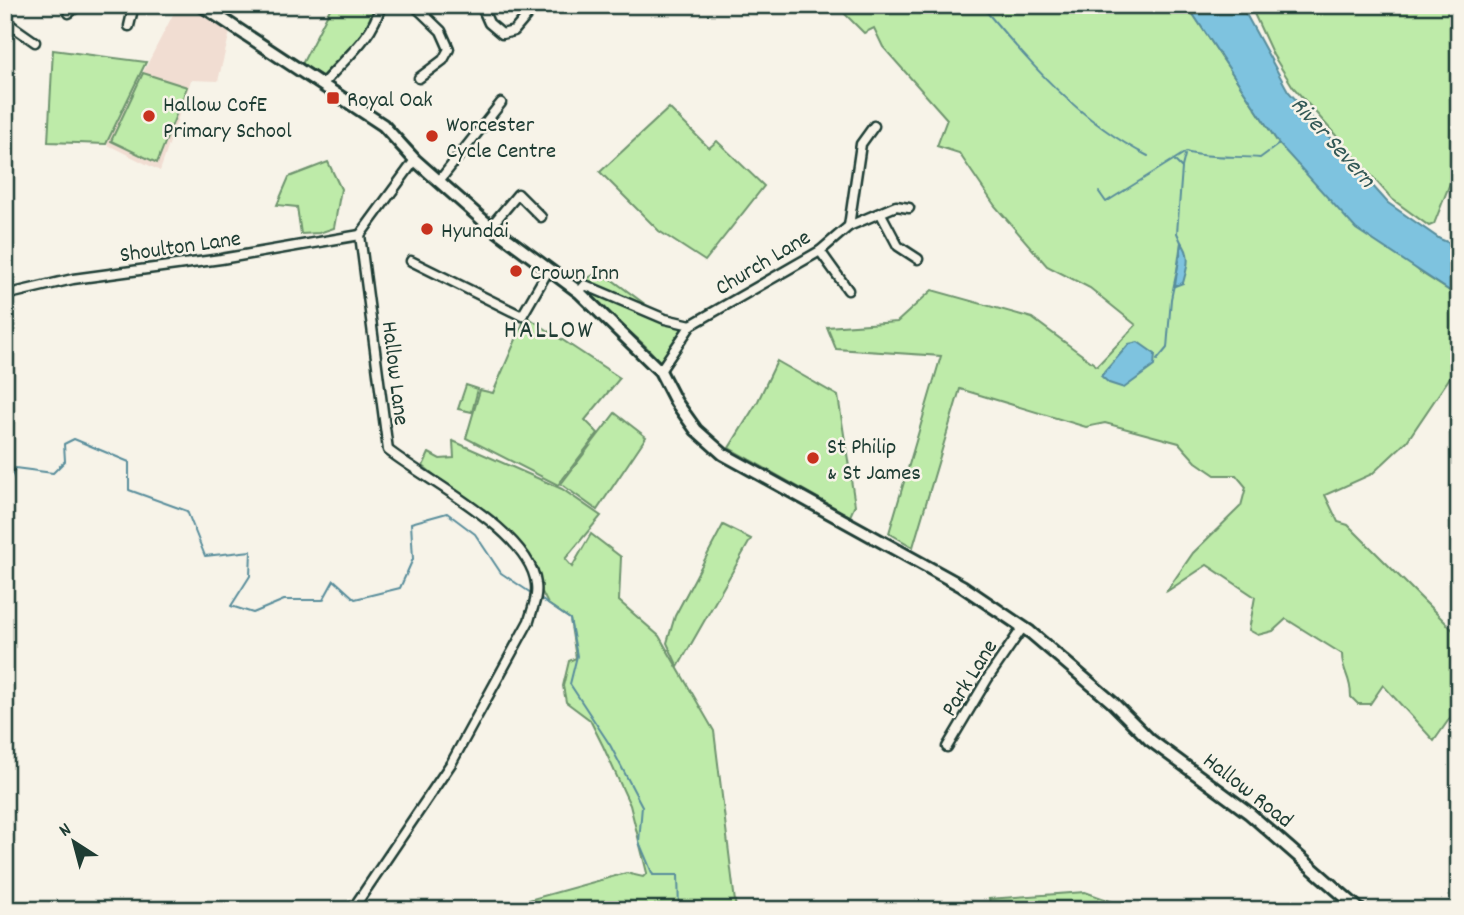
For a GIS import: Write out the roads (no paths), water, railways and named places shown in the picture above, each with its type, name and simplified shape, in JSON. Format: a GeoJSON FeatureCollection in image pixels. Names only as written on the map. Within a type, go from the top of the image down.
{"type":"FeatureCollection","features":[{"type":"Feature","properties":{"kind":"main road","name":"Hallow Road"},"geometry":{"type":"LineString","coordinates":[[201,5],[383,125],[415,160],[491,226],[579,292],[660,371],[676,402],[696,430],[723,454],[962,586],[1023,627],[1112,702],[1150,740],[1250,813],[1360,910]]}},
{"type":"Feature","properties":{"kind":"street"},"geometry":{"type":"LineString","coordinates":[[69,13],[79,5]]}},
{"type":"Feature","properties":{"kind":"street"},"geometry":{"type":"LineString","coordinates":[[129,26],[134,5]]}},
{"type":"Feature","properties":{"kind":"street"},"geometry":{"type":"LineString","coordinates":[[323,84],[362,44],[374,27],[382,5]]}},
{"type":"Feature","properties":{"kind":"street"},"geometry":{"type":"LineString","coordinates":[[414,5],[441,31],[449,49],[443,60],[419,78]]}},
{"type":"Feature","properties":{"kind":"street"},"geometry":{"type":"LineString","coordinates":[[481,5],[489,23],[502,34],[514,31],[536,5]]}},
{"type":"Feature","properties":{"kind":"street"},"geometry":{"type":"LineString","coordinates":[[5,21],[35,42]]}},
{"type":"Feature","properties":{"kind":"street"},"geometry":{"type":"LineString","coordinates":[[439,181],[500,103]]}},
{"type":"Feature","properties":{"kind":"street"},"geometry":{"type":"LineString","coordinates":[[849,226],[861,144],[874,126]]}},
{"type":"Feature","properties":{"kind":"street"},"geometry":{"type":"LineString","coordinates":[[360,235],[415,160]]}},
{"type":"Feature","properties":{"kind":"street"},"geometry":{"type":"LineString","coordinates":[[491,226],[506,212],[515,195],[522,196],[541,217]]}},
{"type":"Feature","properties":{"kind":"street","name":"Church Lane"},"geometry":{"type":"LineString","coordinates":[[660,371],[691,325],[758,289],[820,251],[849,226],[896,206],[909,208]]}},
{"type":"Feature","properties":{"kind":"street"},"geometry":{"type":"LineString","coordinates":[[881,214],[898,246],[918,258]]}},
{"type":"Feature","properties":{"kind":"street","name":"Shoulton Lane"},"geometry":{"type":"LineString","coordinates":[[5,295],[73,279],[221,259],[360,235]]}},
{"type":"Feature","properties":{"kind":"street","name":"Hallow Lane"},"geometry":{"type":"LineString","coordinates":[[352,910],[389,852],[434,790],[530,619],[536,600],[536,582],[528,564],[500,527],[415,472],[388,450],[360,235]]}},
{"type":"Feature","properties":{"kind":"street"},"geometry":{"type":"LineString","coordinates":[[820,251],[848,290]]}},
{"type":"Feature","properties":{"kind":"street"},"geometry":{"type":"LineString","coordinates":[[411,261],[522,316],[550,269]]}},
{"type":"Feature","properties":{"kind":"street"},"geometry":{"type":"LineString","coordinates":[[579,292],[584,285],[665,319],[691,325]]}},
{"type":"Feature","properties":{"kind":"street","name":"Park Lane"},"geometry":{"type":"LineString","coordinates":[[947,747],[988,678],[1023,627]]}},
{"type":"Feature","properties":{"kind":"water"},"geometry":{"type":"Polygon","coordinates":[[[1187,5],[1241,5],[1288,91],[1388,203],[1440,239],[1459,247],[1459,297],[1356,229],[1279,144],[1187,5]]]}},
{"type":"Feature","properties":{"kind":"water"},"geometry":{"type":"Polygon","coordinates":[[[1181,242],[1187,252],[1187,267],[1183,283],[1175,286],[1181,242]]]}},
{"type":"Feature","properties":{"kind":"water"},"geometry":{"type":"Polygon","coordinates":[[[1138,342],[1155,354],[1154,366],[1124,388],[1109,383],[1101,376],[1129,344],[1138,342]]]}},
{"type":"Feature","properties":{"kind":"waterway"},"geometry":{"type":"LineString","coordinates":[[981,5],[1017,48],[1078,108],[1123,142],[1148,156]]}},
{"type":"Feature","properties":{"kind":"waterway"},"geometry":{"type":"LineString","coordinates":[[1099,192],[1106,202],[1186,152],[1260,158],[1279,144]]}},
{"type":"Feature","properties":{"kind":"waterway"},"geometry":{"type":"LineString","coordinates":[[1182,167],[1185,155]]}},
{"type":"Feature","properties":{"kind":"waterway"},"geometry":{"type":"LineString","coordinates":[[1175,161],[1182,168],[1177,233],[1181,242],[1180,256]]}},
{"type":"Feature","properties":{"kind":"waterway"},"geometry":{"type":"LineString","coordinates":[[1157,360],[1167,348],[1171,299],[1179,261]]}},
{"type":"Feature","properties":{"kind":"waterway"},"geometry":{"type":"LineString","coordinates":[[5,491],[15,468],[53,473],[65,461],[64,444],[74,439],[129,462],[129,490],[187,511],[205,556],[251,551],[250,576],[231,606],[253,613],[284,600],[323,600],[334,580],[355,599],[400,588],[413,559],[411,523],[447,513],[475,534],[501,573],[534,595]]}},
{"type":"Feature","properties":{"kind":"waterway"},"geometry":{"type":"LineString","coordinates":[[539,598],[570,619],[577,656],[570,684],[610,745],[642,806],[639,842],[653,875],[678,875],[679,910]]}},
{"type":"Feature","properties":{"kind":"place","name":"Royal Oak"},"geometry":{"type":"Point","coordinates":[333,98]}},
{"type":"Feature","properties":{"kind":"place","name":"Hallow CofE Primary School"},"geometry":{"type":"Point","coordinates":[149,116]}},
{"type":"Feature","properties":{"kind":"place","name":"Worcester Cycle Centre"},"geometry":{"type":"Point","coordinates":[432,136]}},
{"type":"Feature","properties":{"kind":"place","name":"Hyundai"},"geometry":{"type":"Point","coordinates":[427,229]}},
{"type":"Feature","properties":{"kind":"place","name":"Crown Inn"},"geometry":{"type":"Point","coordinates":[516,271]}},
{"type":"Feature","properties":{"kind":"place","name":"St Philip & St James"},"geometry":{"type":"Point","coordinates":[813,458]}},
{"type":"Feature","properties":{"kind":"district","name":"HALLOW"},"geometry":{"type":"Point","coordinates":[549,328]}},
{"type":"Feature","properties":{"kind":"water label","name":"River Severn"},"geometry":{"type":"Point","coordinates":[1334,141]}}]}
